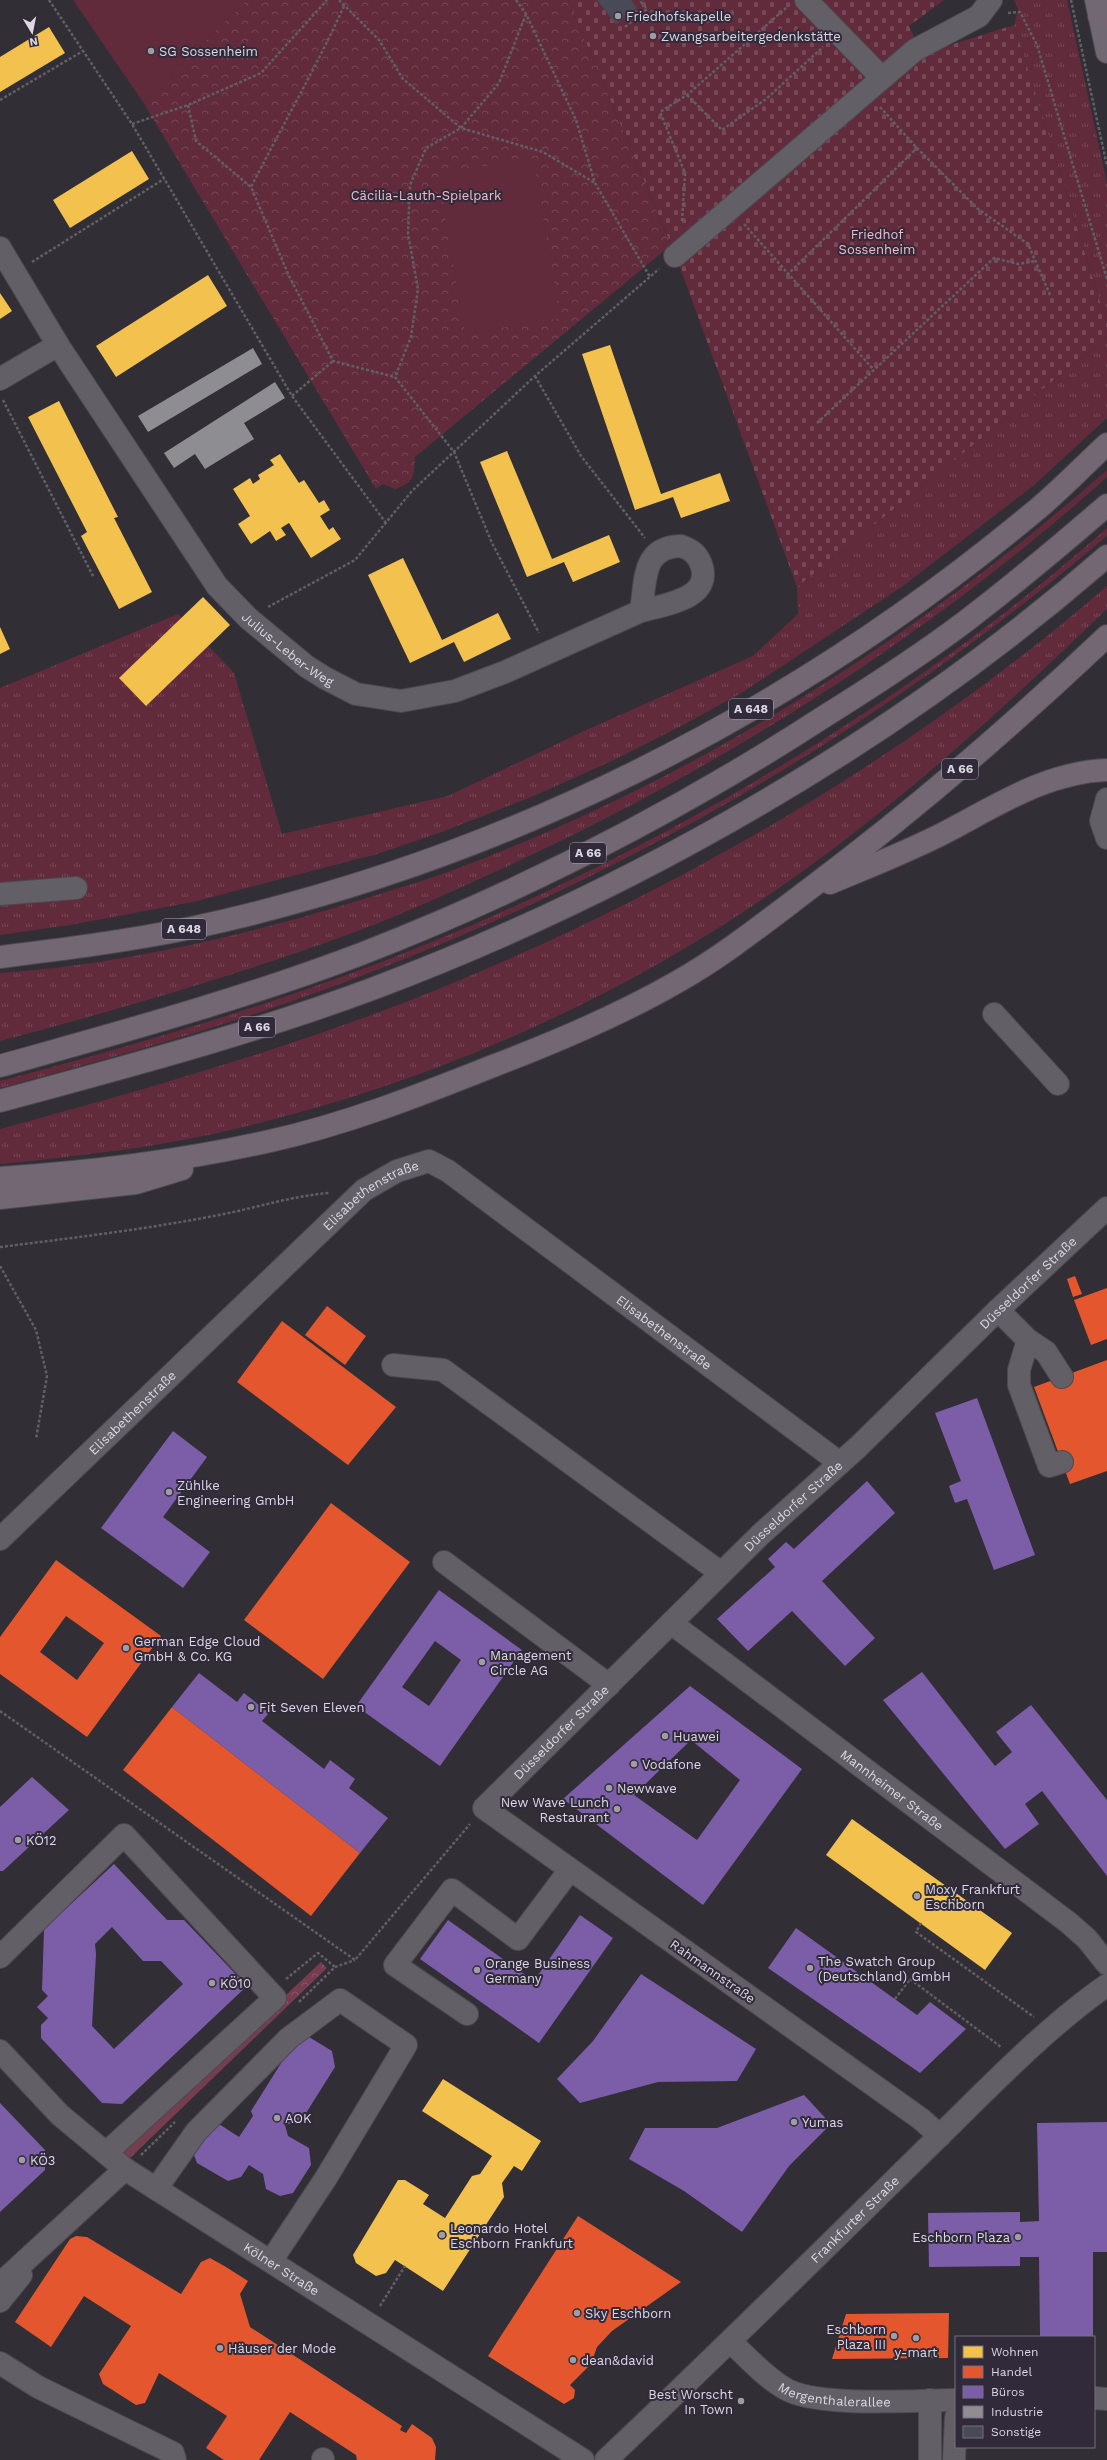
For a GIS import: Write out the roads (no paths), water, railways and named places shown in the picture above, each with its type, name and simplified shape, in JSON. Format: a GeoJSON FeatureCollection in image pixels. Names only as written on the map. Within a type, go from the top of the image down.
{"type":"FeatureCollection","features":[{"type":"Feature","properties":{"kind":"highway","name":"A 648"},"geometry":{"type":"LineString","coordinates":[[0,957],[78,948],[192,928],[365,881],[535,820],[635,773],[734,720],[856,644],[939,588],[1032,515],[1107,444]]}},
{"type":"Feature","properties":{"kind":"highway","name":"A 66"},"geometry":{"type":"LineString","coordinates":[[0,1066],[236,998],[429,926],[557,868],[665,813],[768,753],[864,691],[964,622],[1107,505]]}},
{"type":"Feature","properties":{"kind":"highway","name":"A 66"},"geometry":{"type":"LineString","coordinates":[[0,1101],[141,1063],[370,989],[574,902],[681,848],[788,786],[884,724],[987,653],[1107,556]]}},
{"type":"Feature","properties":{"kind":"highway","name":"A 66"},"geometry":{"type":"LineString","coordinates":[[0,1178],[61,1174],[176,1159],[272,1141],[360,1116],[424,1094],[601,1023],[680,981],[754,932],[940,787],[1037,702],[1107,636]]}},
{"type":"Feature","properties":{"kind":"highway"},"geometry":{"type":"LineString","coordinates":[[804,893],[893,858],[945,832],[1002,800],[1049,780],[1093,770],[1107,770]]}},
{"type":"Feature","properties":{"kind":"highway"},"geometry":{"type":"LineString","coordinates":[[0,1198],[136,1183],[272,1141]]}},
{"type":"Feature","properties":{"kind":"main road"},"geometry":{"type":"LineString","coordinates":[[1101,11],[1107,52]]}},
{"type":"Feature","properties":{"kind":"street"},"geometry":{"type":"LineString","coordinates":[[798,2],[838,33],[874,85]]}},
{"type":"Feature","properties":{"kind":"street"},"geometry":{"type":"LineString","coordinates":[[678,253],[919,47],[985,8]]}},
{"type":"Feature","properties":{"kind":"street","name":"Julius-Leber-Weg"},"geometry":{"type":"LineString","coordinates":[[0,248],[58,345],[217,586],[248,618],[306,666],[325,678],[356,694],[401,701],[455,691],[505,672],[641,610],[673,603],[692,595],[699,588],[703,570],[698,558],[691,550],[681,546],[669,547],[656,553],[650,560],[641,610]]}},
{"type":"Feature","properties":{"kind":"street"},"geometry":{"type":"LineString","coordinates":[[0,379],[58,345]]}},
{"type":"Feature","properties":{"kind":"street"},"geometry":{"type":"LineString","coordinates":[[1107,799],[1101,821],[1107,838]]}},
{"type":"Feature","properties":{"kind":"street"},"geometry":{"type":"LineString","coordinates":[[0,894],[76,888]]}},
{"type":"Feature","properties":{"kind":"street"},"geometry":{"type":"LineString","coordinates":[[994,1014],[1058,1084]]}},
{"type":"Feature","properties":{"kind":"street","name":"Elisabethenstraße"},"geometry":{"type":"LineString","coordinates":[[0,1539],[364,1190],[397,1171],[430,1161],[448,1171],[840,1463]]}},
{"type":"Feature","properties":{"kind":"street","name":"Düsseldorfer Straße"},"geometry":{"type":"LineString","coordinates":[[484,1808],[787,1509],[840,1463],[998,1310],[1107,1208]]}},
{"type":"Feature","properties":{"kind":"street"},"geometry":{"type":"LineString","coordinates":[[998,1310],[1028,1340],[1046,1352],[1062,1377]]}},
{"type":"Feature","properties":{"kind":"street"},"geometry":{"type":"LineString","coordinates":[[1028,1340],[1019,1370],[1019,1385],[1049,1466],[1062,1462]]}},
{"type":"Feature","properties":{"kind":"street"},"geometry":{"type":"LineString","coordinates":[[393,1365],[443,1370],[721,1574]]}},
{"type":"Feature","properties":{"kind":"street"},"geometry":{"type":"LineString","coordinates":[[444,1562],[608,1685]]}},
{"type":"Feature","properties":{"kind":"street","name":"Mannheimer Straße"},"geometry":{"type":"LineString","coordinates":[[670,1623],[1069,1923],[1087,1939],[1107,1964]]}},
{"type":"Feature","properties":{"kind":"street","name":"Rahmannstraße"},"geometry":{"type":"LineString","coordinates":[[484,1808],[569,1870],[921,2119],[940,2136]]}},
{"type":"Feature","properties":{"kind":"street"},"geometry":{"type":"LineString","coordinates":[[0,1957],[124,1835],[275,1998],[106,2153]]}},
{"type":"Feature","properties":{"kind":"street"},"geometry":{"type":"LineString","coordinates":[[467,2014],[395,1965],[452,1890],[518,1939],[569,1870]]}},
{"type":"Feature","properties":{"kind":"street","name":"Frankfurter Straße"},"geometry":{"type":"LineString","coordinates":[[606,2460],[732,2342],[1019,2060],[1052,2030],[1107,1985]]}},
{"type":"Feature","properties":{"kind":"street"},"geometry":{"type":"LineString","coordinates":[[156,2189],[196,2132],[289,2038],[340,2000],[406,2045],[326,2178],[271,2261]]}},
{"type":"Feature","properties":{"kind":"street","name":"Kölner Straße"},"geometry":{"type":"LineString","coordinates":[[0,2051],[60,2115],[126,2169],[584,2460]]}},
{"type":"Feature","properties":{"kind":"street"},"geometry":{"type":"LineString","coordinates":[[0,2284],[126,2169]]}},
{"type":"Feature","properties":{"kind":"street"},"geometry":{"type":"LineString","coordinates":[[0,2301],[50,2238]]}},
{"type":"Feature","properties":{"kind":"street","name":"Mergenthalerallee"},"geometry":{"type":"LineString","coordinates":[[732,2342],[758,2368],[785,2389],[809,2398],[841,2400],[955,2400]]}},
{"type":"Feature","properties":{"kind":"street"},"geometry":{"type":"LineString","coordinates":[[0,2363],[38,2387],[173,2453],[175,2460]]}},
{"type":"Feature","properties":{"kind":"street"},"geometry":{"type":"LineString","coordinates":[[1095,2398],[1107,2399]]}},
{"type":"Feature","properties":{"kind":"street"},"geometry":{"type":"LineString","coordinates":[[930,2400],[930,2460]]}},
{"type":"Feature","properties":{"kind":"street"},"geometry":{"type":"LineString","coordinates":[[954,2460],[955,2439]]}},
{"type":"Feature","properties":{"kind":"place","name":"Friedhofskapelle"},"geometry":{"type":"Point","coordinates":[618,16]}},
{"type":"Feature","properties":{"kind":"place","name":"Zwangsarbeitergedenkstätte"},"geometry":{"type":"Point","coordinates":[653,36]}},
{"type":"Feature","properties":{"kind":"place","name":"SG Sossenheim"},"geometry":{"type":"Point","coordinates":[151,51]}},
{"type":"Feature","properties":{"kind":"place","name":"Zühlke Engineering GmbH"},"geometry":{"type":"Point","coordinates":[169,1492]}},
{"type":"Feature","properties":{"kind":"place","name":"German Edge Cloud GmbH & Co. KG"},"geometry":{"type":"Point","coordinates":[126,1648]}},
{"type":"Feature","properties":{"kind":"place","name":"Management Circle AG"},"geometry":{"type":"Point","coordinates":[482,1662]}},
{"type":"Feature","properties":{"kind":"place","name":"Fit Seven Eleven"},"geometry":{"type":"Point","coordinates":[251,1707]}},
{"type":"Feature","properties":{"kind":"place","name":"Huawei"},"geometry":{"type":"Point","coordinates":[665,1736]}},
{"type":"Feature","properties":{"kind":"place","name":"Vodafone"},"geometry":{"type":"Point","coordinates":[634,1764]}},
{"type":"Feature","properties":{"kind":"place","name":"Newwave"},"geometry":{"type":"Point","coordinates":[609,1788]}},
{"type":"Feature","properties":{"kind":"place","name":"New Wave Lunch Restaurant"},"geometry":{"type":"Point","coordinates":[617,1809]}},
{"type":"Feature","properties":{"kind":"place","name":"KÖ12"},"geometry":{"type":"Point","coordinates":[18,1840]}},
{"type":"Feature","properties":{"kind":"place","name":"Moxy Frankfurt Eschborn"},"geometry":{"type":"Point","coordinates":[917,1896]}},
{"type":"Feature","properties":{"kind":"place","name":"The Swatch Group (Deutschland) GmbH"},"geometry":{"type":"Point","coordinates":[810,1968]}},
{"type":"Feature","properties":{"kind":"place","name":"Orange Business Germany"},"geometry":{"type":"Point","coordinates":[477,1970]}},
{"type":"Feature","properties":{"kind":"place","name":"KÖ10"},"geometry":{"type":"Point","coordinates":[212,1983]}},
{"type":"Feature","properties":{"kind":"place","name":"AOK"},"geometry":{"type":"Point","coordinates":[277,2118]}},
{"type":"Feature","properties":{"kind":"place","name":"Yumas"},"geometry":{"type":"Point","coordinates":[794,2122]}},
{"type":"Feature","properties":{"kind":"place","name":"KÖ3"},"geometry":{"type":"Point","coordinates":[22,2160]}},
{"type":"Feature","properties":{"kind":"place","name":"Leonardo Hotel Eschborn Frankfurt"},"geometry":{"type":"Point","coordinates":[442,2235]}},
{"type":"Feature","properties":{"kind":"place","name":"Eschborn Plaza"},"geometry":{"type":"Point","coordinates":[1018,2237]}},
{"type":"Feature","properties":{"kind":"place","name":"Sky Eschborn"},"geometry":{"type":"Point","coordinates":[577,2313]}},
{"type":"Feature","properties":{"kind":"place","name":"Eschborn Plaza III"},"geometry":{"type":"Point","coordinates":[894,2336]}},
{"type":"Feature","properties":{"kind":"place","name":"y-mart"},"geometry":{"type":"Point","coordinates":[916,2338]}},
{"type":"Feature","properties":{"kind":"place","name":"Häuser der Mode"},"geometry":{"type":"Point","coordinates":[220,2348]}},
{"type":"Feature","properties":{"kind":"place","name":"dean&david"},"geometry":{"type":"Point","coordinates":[573,2360]}},
{"type":"Feature","properties":{"kind":"place","name":"Best Worscht In Town"},"geometry":{"type":"Point","coordinates":[741,2401]}},
{"type":"Feature","properties":{"kind":"park label","name":"Cäcilia-Lauth-Spielpark"},"geometry":{"type":"Point","coordinates":[426,195]}},
{"type":"Feature","properties":{"kind":"park label","name":"Friedhof Sossenheim"},"geometry":{"type":"Point","coordinates":[877,242]}}]}
